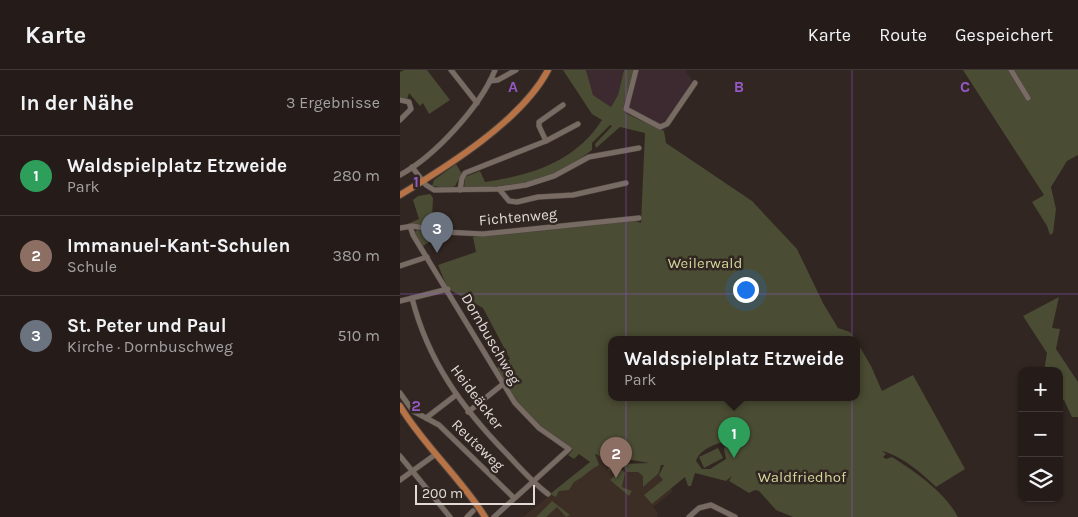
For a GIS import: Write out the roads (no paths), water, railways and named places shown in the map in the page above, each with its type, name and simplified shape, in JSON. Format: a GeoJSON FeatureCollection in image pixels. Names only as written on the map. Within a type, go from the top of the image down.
{"type":"FeatureCollection","features":[{"type":"Feature","properties":{"kind":"main road"},"geometry":{"type":"LineString","coordinates":[[400,195],[423,181],[504,122],[529,97],[548,70]]}},
{"type":"Feature","properties":{"kind":"main road"},"geometry":{"type":"LineString","coordinates":[[400,406],[436,454],[466,489],[484,517]]}},
{"type":"Feature","properties":{"kind":"street"},"geometry":{"type":"LineString","coordinates":[[451,70],[477,103]]}},
{"type":"Feature","properties":{"kind":"street"},"geometry":{"type":"LineString","coordinates":[[400,175],[444,140],[477,103],[495,70]]}},
{"type":"Feature","properties":{"kind":"street"},"geometry":{"type":"LineString","coordinates":[[490,81],[498,80],[516,70]]}},
{"type":"Feature","properties":{"kind":"street"},"geometry":{"type":"LineString","coordinates":[[636,70],[626,109],[660,127],[666,124],[695,83]]}},
{"type":"Feature","properties":{"kind":"street"},"geometry":{"type":"LineString","coordinates":[[1012,70],[1028,98]]}},
{"type":"Feature","properties":{"kind":"street"},"geometry":{"type":"LineString","coordinates":[[400,100],[409,102],[411,111],[400,120]]}},
{"type":"Feature","properties":{"kind":"street"},"geometry":{"type":"LineString","coordinates":[[546,141],[539,122],[562,104]]}},
{"type":"Feature","properties":{"kind":"street"},"geometry":{"type":"LineString","coordinates":[[460,190],[465,173],[546,141],[578,124]]}},
{"type":"Feature","properties":{"kind":"street"},"geometry":{"type":"LineString","coordinates":[[412,167],[423,181],[434,190],[498,189],[539,182],[593,155],[639,148]]}},
{"type":"Feature","properties":{"kind":"street"},"geometry":{"type":"LineString","coordinates":[[498,189],[502,195],[515,202],[538,197],[572,195],[626,184]]}},
{"type":"Feature","properties":{"kind":"street","name":"Fichtenweg"},"geometry":{"type":"LineString","coordinates":[[400,228],[410,226],[444,232],[483,234],[639,218]]}},
{"type":"Feature","properties":{"kind":"street","name":"Dornbuschweg"},"geometry":{"type":"LineString","coordinates":[[410,226],[413,235],[448,289],[463,320],[502,384],[533,423],[569,449],[532,481]]}},
{"type":"Feature","properties":{"kind":"street"},"geometry":{"type":"LineString","coordinates":[[400,266],[427,257]]}},
{"type":"Feature","properties":{"kind":"street"},"geometry":{"type":"LineString","coordinates":[[400,301],[448,289]]}},
{"type":"Feature","properties":{"kind":"street","name":"Heideäcker"},"geometry":{"type":"LineString","coordinates":[[412,298],[429,349],[456,395],[468,412],[532,481],[548,494]]}},
{"type":"Feature","properties":{"kind":"street"},"geometry":{"type":"LineString","coordinates":[[468,412],[502,384]]}},
{"type":"Feature","properties":{"kind":"street","name":"Reuteweg"},"geometry":{"type":"LineString","coordinates":[[400,394],[412,411],[439,424],[514,498]]}},
{"type":"Feature","properties":{"kind":"street"},"geometry":{"type":"LineString","coordinates":[[426,418],[456,395]]}},
{"type":"Feature","properties":{"kind":"street"},"geometry":{"type":"LineString","coordinates":[[400,480],[436,454]]}},
{"type":"Feature","properties":{"kind":"street"},"geometry":{"type":"LineString","coordinates":[[400,456],[450,517]]}},
{"type":"Feature","properties":{"kind":"street"},"geometry":{"type":"LineString","coordinates":[[494,517],[532,481]]}},
{"type":"Feature","properties":{"kind":"street"},"geometry":{"type":"LineString","coordinates":[[689,517],[699,508],[711,505],[735,517]]}},
{"type":"Feature","properties":{"kind":"street"},"geometry":{"type":"LineString","coordinates":[[467,517],[473,511]]}},
{"type":"Feature","properties":{"kind":"place","name":"St. Peter und Paul"},"geometry":{"type":"Point","coordinates":[437,253]}},
{"type":"Feature","properties":{"kind":"place","name":"Waldspielplatz Etzweide"},"geometry":{"type":"Point","coordinates":[734,458]}},
{"type":"Feature","properties":{"kind":"place","name":"Immanuel-Kant-Schulen"},"geometry":{"type":"Point","coordinates":[616,478]}},
{"type":"Feature","properties":{"kind":"park label","name":"Weilerwald"},"geometry":{"type":"Point","coordinates":[705,263]}},
{"type":"Feature","properties":{"kind":"park label","name":"Waldfriedhof"},"geometry":{"type":"Point","coordinates":[802,477]}}]}
